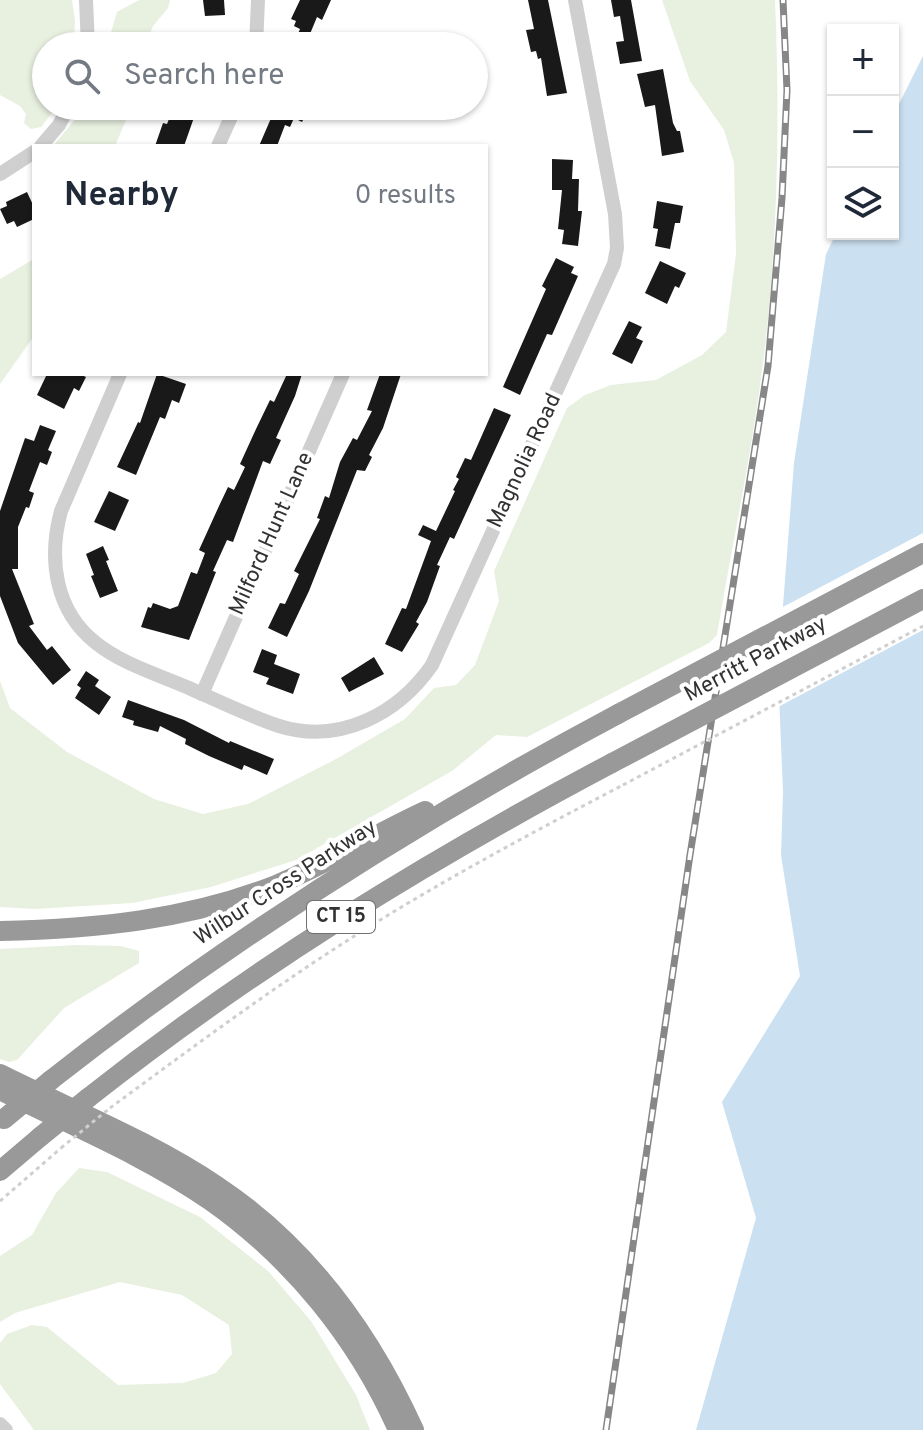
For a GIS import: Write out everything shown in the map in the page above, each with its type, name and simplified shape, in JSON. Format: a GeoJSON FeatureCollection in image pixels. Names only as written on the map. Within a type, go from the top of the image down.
{"type":"FeatureCollection","features":[{"type":"Feature","properties":{"kind":"highway","name":"Merritt Parkway"},"geometry":{"type":"LineString","coordinates":[[618,714],[923,553]]}},
{"type":"Feature","properties":{"kind":"highway","name":"Merritt Parkway"},"geometry":{"type":"LineString","coordinates":[[0,1171],[195,1015],[318,932],[449,851],[923,599]]}},
{"type":"Feature","properties":{"kind":"highway","name":"Wilbur Cross Parkway"},"geometry":{"type":"LineString","coordinates":[[2,1121],[173,987],[258,927],[516,769],[618,714]]}},
{"type":"Feature","properties":{"kind":"highway"},"geometry":{"type":"LineString","coordinates":[[0,931],[133,923],[197,910],[253,893],[516,769]]}},
{"type":"Feature","properties":{"kind":"highway"},"geometry":{"type":"LineString","coordinates":[[0,1074],[169,1157],[219,1188],[263,1222],[305,1262],[361,1331],[390,1380],[414,1430]]}},
{"type":"Feature","properties":{"kind":"highway"},"geometry":{"type":"LineString","coordinates":[[0,1090],[185,1185],[253,1234],[294,1272],[332,1318],[364,1363],[398,1430]]}},
{"type":"Feature","properties":{"kind":"street"},"geometry":{"type":"LineString","coordinates":[[86,0],[87,32]]}},
{"type":"Feature","properties":{"kind":"street"},"geometry":{"type":"LineString","coordinates":[[257,32],[258,0]]}},
{"type":"Feature","properties":{"kind":"street","name":"Magnolia Road"},"geometry":{"type":"LineString","coordinates":[[119,376],[61,511],[53,548],[56,580],[71,615],[96,644],[113,655],[279,726],[331,730],[364,722],[394,706],[432,665],[614,264],[617,248],[615,214],[575,0]]}},
{"type":"Feature","properties":{"kind":"street"},"geometry":{"type":"LineString","coordinates":[[43,144],[62,120]]}},
{"type":"Feature","properties":{"kind":"street"},"geometry":{"type":"LineString","coordinates":[[219,144],[230,120]]}},
{"type":"Feature","properties":{"kind":"street"},"geometry":{"type":"LineString","coordinates":[[0,174],[32,153]]}},
{"type":"Feature","properties":{"kind":"street","name":"Milford Hunt Lane"},"geometry":{"type":"LineString","coordinates":[[202,694],[342,376]]}},
{"type":"Feature","properties":{"kind":"street"},"geometry":{"type":"LineString","coordinates":[[0,1424],[6,1430]]}},
{"type":"Feature","properties":{"kind":"path"},"geometry":{"type":"LineString","coordinates":[[0,1201],[110,1108],[233,1017],[364,930],[468,869],[923,626]]}},
{"type":"Feature","properties":{"kind":"green space"},"geometry":{"type":"Polygon","coordinates":[[[0,0],[72,0],[75,32],[32,32],[32,120],[46,120],[41,127],[31,129],[24,123],[26,114],[20,106],[0,95],[0,0]]]}},
{"type":"Feature","properties":{"kind":"green space"},"geometry":{"type":"Polygon","coordinates":[[[139,0],[170,0],[168,8],[151,32],[111,32],[117,12],[139,0]]]}},
{"type":"Feature","properties":{"kind":"green space"},"geometry":{"type":"Polygon","coordinates":[[[662,0],[775,0],[777,174],[769,304],[755,419],[717,635],[709,643],[527,737],[496,735],[452,771],[296,860],[211,887],[132,903],[35,909],[0,907],[0,681],[10,708],[67,752],[154,799],[203,814],[248,804],[405,719],[434,688],[456,685],[475,665],[499,601],[494,571],[567,408],[585,395],[611,385],[656,380],[702,355],[726,332],[736,254],[734,163],[724,130],[690,81],[662,0]]]}},
{"type":"Feature","properties":{"kind":"green space"},"geometry":{"type":"Polygon","coordinates":[[[74,120],[126,120],[116,144],[55,144],[74,120]]]}},
{"type":"Feature","properties":{"kind":"green space"},"geometry":{"type":"Polygon","coordinates":[[[32,260],[32,339],[0,384],[0,279],[32,260]]]}},
{"type":"Feature","properties":{"kind":"green space"},"geometry":{"type":"Polygon","coordinates":[[[121,946],[139,951],[139,963],[64,1008],[17,1060],[9,1062],[0,1059],[0,949],[121,946]]]}},
{"type":"Feature","properties":{"kind":"green space"},"geometry":{"type":"Polygon","coordinates":[[[79,1168],[107,1172],[200,1217],[268,1271],[311,1321],[356,1395],[370,1430],[34,1430],[0,1384],[0,1343],[7,1334],[32,1325],[47,1327],[118,1385],[183,1383],[216,1373],[232,1354],[229,1325],[182,1295],[120,1282],[15,1313],[0,1322],[0,1256],[32,1235],[56,1193],[79,1168]]]}},
{"type":"Feature","properties":{"kind":"water"},"geometry":{"type":"Polygon","coordinates":[[[923,56],[923,1430],[696,1430],[756,1218],[722,1102],[800,976],[781,855],[783,792],[778,671],[794,463],[826,254],[833,240],[899,240],[899,104],[923,56]]]}},
{"type":"Feature","properties":{"kind":"pier"},"geometry":{"type":"Polygon","coordinates":[[[923,533],[923,630],[776,708],[774,671],[779,609],[923,533]]]}},
{"type":"Feature","properties":{"kind":"building"},"geometry":{"type":"Polygon","coordinates":[[[203,0],[224,0],[225,15],[205,16],[203,0]]]}},
{"type":"Feature","properties":{"kind":"building"},"geometry":{"type":"Polygon","coordinates":[[[300,0],[331,0],[322,20],[317,17],[311,32],[299,32],[300,29],[294,26],[296,21],[291,19],[300,0]]]}},
{"type":"Feature","properties":{"kind":"building"},"geometry":{"type":"Polygon","coordinates":[[[528,0],[548,0],[567,93],[547,96],[541,58],[538,59],[536,51],[531,52],[526,30],[534,29],[528,0]]]}},
{"type":"Feature","properties":{"kind":"building"},"geometry":{"type":"Polygon","coordinates":[[[611,0],[631,0],[642,61],[620,64],[616,42],[624,41],[620,16],[614,17],[611,0]]]}},
{"type":"Feature","properties":{"kind":"building"},"geometry":{"type":"Polygon","coordinates":[[[663,69],[673,123],[680,131],[684,152],[662,156],[655,105],[645,107],[637,74],[663,69]]]}},
{"type":"Feature","properties":{"kind":"building"},"geometry":{"type":"Polygon","coordinates":[[[169,120],[193,120],[185,144],[156,144],[163,123],[167,124],[169,120]]]}},
{"type":"Feature","properties":{"kind":"building"},"geometry":{"type":"Polygon","coordinates":[[[270,120],[293,120],[290,127],[285,125],[278,144],[260,144],[270,120]]]}},
{"type":"Feature","properties":{"kind":"building"},"geometry":{"type":"Polygon","coordinates":[[[552,159],[573,160],[572,179],[579,179],[578,211],[582,211],[578,246],[562,244],[564,230],[558,229],[562,190],[552,190],[552,159]]]}},
{"type":"Feature","properties":{"kind":"building"},"geometry":{"type":"Polygon","coordinates":[[[27,192],[32,203],[32,220],[17,227],[14,221],[7,224],[0,209],[7,206],[6,202],[27,192]]]}},
{"type":"Feature","properties":{"kind":"building"},"geometry":{"type":"Polygon","coordinates":[[[657,201],[683,206],[680,223],[675,223],[670,249],[655,246],[658,229],[653,228],[657,201]]]}},
{"type":"Feature","properties":{"kind":"building"},"geometry":{"type":"Polygon","coordinates":[[[556,258],[574,267],[571,273],[578,276],[552,335],[547,334],[520,395],[503,387],[546,289],[542,286],[556,258]]]}},
{"type":"Feature","properties":{"kind":"building"},"geometry":{"type":"Polygon","coordinates":[[[660,261],[686,273],[679,288],[675,286],[667,304],[645,293],[660,261]]]}},
{"type":"Feature","properties":{"kind":"building"},"geometry":{"type":"Polygon","coordinates":[[[629,321],[642,327],[636,338],[643,341],[632,364],[612,354],[629,321]]]}},
{"type":"Feature","properties":{"kind":"building"},"geometry":{"type":"Polygon","coordinates":[[[46,376],[86,377],[79,391],[74,388],[64,409],[37,395],[46,376]]]}},
{"type":"Feature","properties":{"kind":"building"},"geometry":{"type":"Polygon","coordinates":[[[156,376],[186,384],[179,403],[172,400],[165,419],[160,417],[136,475],[117,467],[140,423],[156,376]]]}},
{"type":"Feature","properties":{"kind":"building"},"geometry":{"type":"Polygon","coordinates":[[[286,376],[301,376],[276,438],[281,440],[270,464],[263,461],[233,542],[227,540],[213,571],[216,572],[189,640],[141,627],[148,607],[151,608],[153,603],[170,609],[178,606],[191,572],[197,574],[205,553],[199,550],[228,487],[234,490],[245,467],[240,464],[270,400],[274,402],[286,376]]]}},
{"type":"Feature","properties":{"kind":"building"},"geometry":{"type":"Polygon","coordinates":[[[379,376],[400,376],[383,428],[369,455],[372,457],[365,471],[357,470],[309,591],[287,637],[268,628],[280,603],[285,604],[299,574],[294,571],[320,519],[317,518],[325,496],[329,498],[340,462],[353,438],[357,440],[372,411],[367,410],[379,376]]]}},
{"type":"Feature","properties":{"kind":"building"},"geometry":{"type":"Polygon","coordinates":[[[494,408],[511,415],[454,539],[450,537],[437,565],[440,566],[427,602],[416,622],[419,624],[402,652],[385,644],[402,608],[406,609],[431,541],[418,535],[423,525],[436,531],[455,491],[459,479],[456,477],[465,458],[471,460],[494,408]]]}},
{"type":"Feature","properties":{"kind":"building"},"geometry":{"type":"Polygon","coordinates":[[[40,425],[56,431],[48,450],[52,452],[47,465],[40,462],[29,491],[34,493],[18,527],[18,569],[12,569],[34,624],[29,626],[47,650],[52,646],[71,670],[53,685],[18,643],[0,596],[0,511],[25,438],[34,441],[40,425]]]}},
{"type":"Feature","properties":{"kind":"building"},"geometry":{"type":"Polygon","coordinates":[[[109,491],[129,500],[115,531],[94,522],[109,491]]]}},
{"type":"Feature","properties":{"kind":"building"},"geometry":{"type":"Polygon","coordinates":[[[103,546],[118,591],[100,598],[86,554],[103,546]]]}},
{"type":"Feature","properties":{"kind":"building"},"geometry":{"type":"Polygon","coordinates":[[[262,649],[277,655],[274,664],[300,674],[293,694],[266,684],[269,678],[253,672],[262,649]]]}},
{"type":"Feature","properties":{"kind":"building"},"geometry":{"type":"Polygon","coordinates":[[[374,657],[384,674],[349,692],[341,678],[374,657]]]}},
{"type":"Feature","properties":{"kind":"building"},"geometry":{"type":"Polygon","coordinates":[[[86,671],[99,680],[95,686],[111,697],[99,715],[75,698],[81,688],[77,685],[86,671]]]}},
{"type":"Feature","properties":{"kind":"building"},"geometry":{"type":"Polygon","coordinates":[[[128,700],[184,720],[229,743],[274,759],[267,775],[244,765],[242,770],[209,756],[185,744],[186,739],[160,726],[158,732],[133,725],[134,721],[122,717],[128,700]]]}},
{"type":"Feature","properties":{"kind":"railway"},"geometry":{"type":"LineString","coordinates":[[606,1430],[690,855],[768,366],[782,198],[787,90],[783,0]]}}]}
